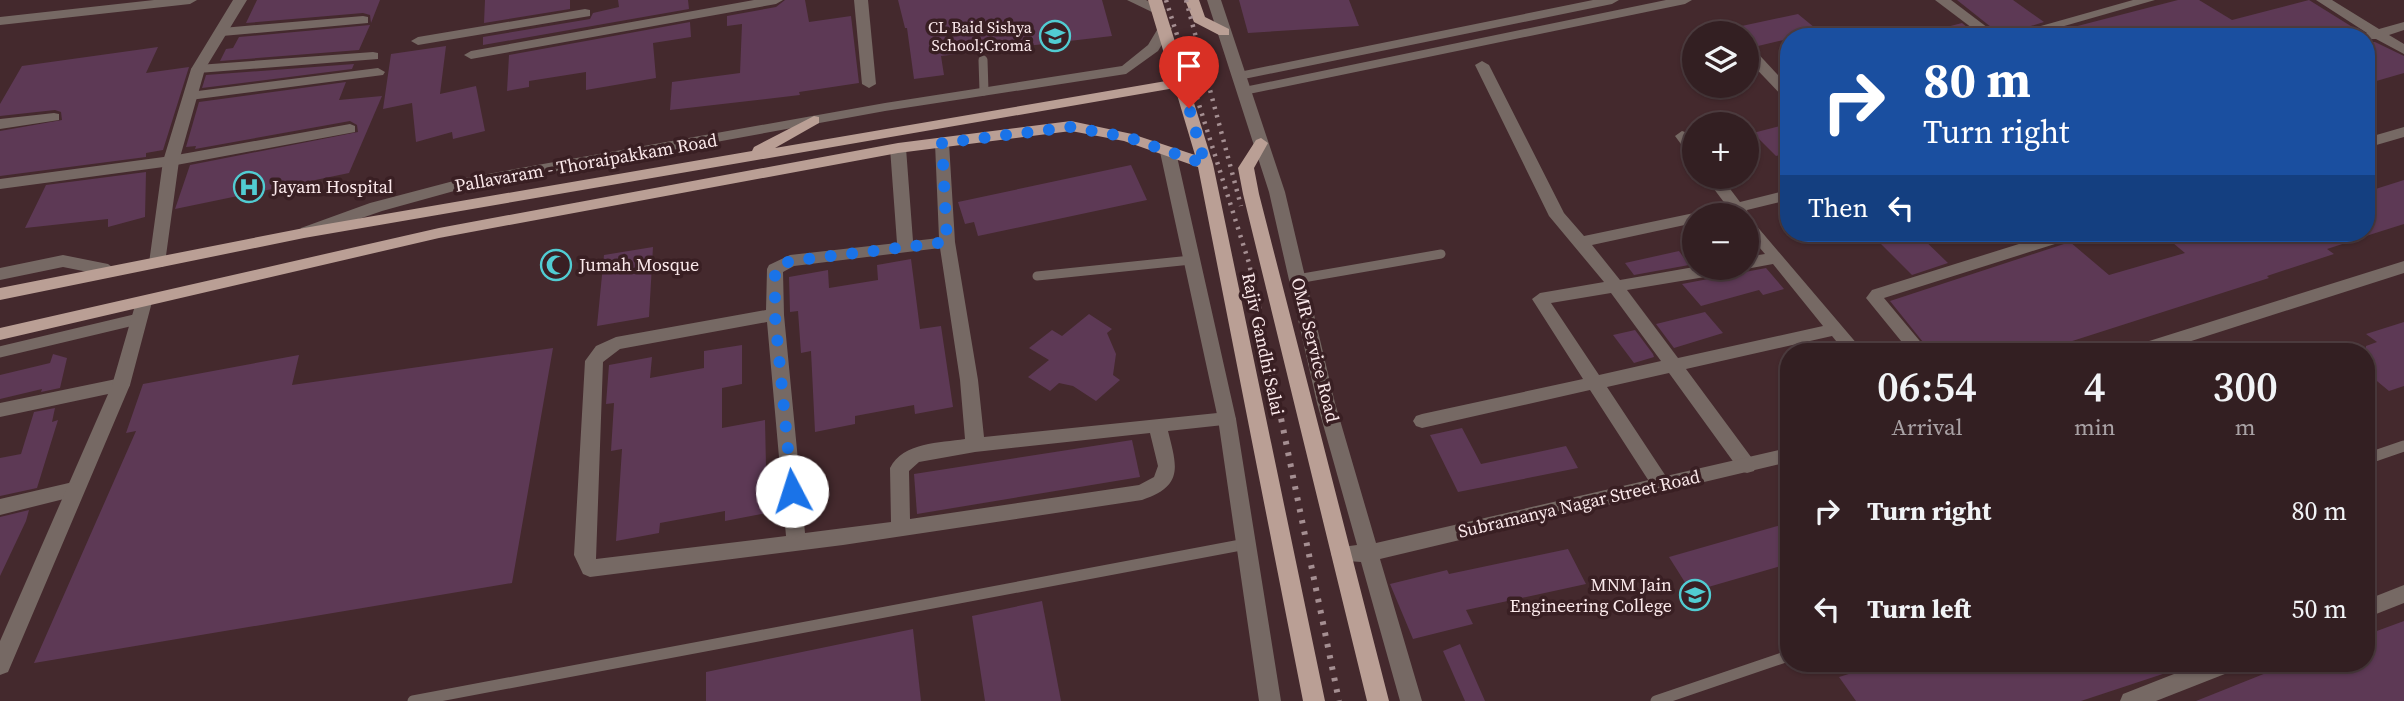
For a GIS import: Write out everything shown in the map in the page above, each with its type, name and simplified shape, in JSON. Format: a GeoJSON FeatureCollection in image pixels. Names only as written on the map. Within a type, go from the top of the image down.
{"type":"FeatureCollection","features":[{"type":"Feature","properties":{"kind":"main road"},"geometry":{"type":"LineString","coordinates":[[1192,0],[1199,19],[1224,32]]}},
{"type":"Feature","properties":{"kind":"main road","name":"Rajiv Gandhi Salai"},"geometry":{"type":"LineString","coordinates":[[1157,5],[1205,164],[1314,701]]}},
{"type":"Feature","properties":{"kind":"main road","name":"Pallavaram - Thoraipakkam Road"},"geometry":{"type":"LineString","coordinates":[[0,294],[108,270],[157,263],[304,233],[1181,83]]}},
{"type":"Feature","properties":{"kind":"main road"},"geometry":{"type":"LineString","coordinates":[[747,157],[814,120]]}},
{"type":"Feature","properties":{"kind":"main road"},"geometry":{"type":"LineString","coordinates":[[0,334],[141,311],[439,233],[898,148],[1071,127],[1127,137],[1205,164]]}},
{"type":"Feature","properties":{"kind":"main road","name":"Rajiv Gandhi Salai"},"geometry":{"type":"LineString","coordinates":[[1261,143],[1246,168],[1378,701]]}},
{"type":"Feature","properties":{"kind":"main road"},"geometry":{"type":"LineString","coordinates":[[556,213],[559,189]]}},
{"type":"Feature","properties":{"kind":"street"},"geometry":{"type":"LineString","coordinates":[[0,21],[190,0]]}},
{"type":"Feature","properties":{"kind":"street"},"geometry":{"type":"LineString","coordinates":[[157,263],[172,161],[198,69],[240,0]]}},
{"type":"Feature","properties":{"kind":"street"},"geometry":{"type":"LineString","coordinates":[[471,55],[776,0]]}},
{"type":"Feature","properties":{"kind":"street"},"geometry":{"type":"LineString","coordinates":[[860,0],[869,85]]}},
{"type":"Feature","properties":{"kind":"street"},"geometry":{"type":"LineString","coordinates":[[1135,0],[1157,5]]}},
{"type":"Feature","properties":{"kind":"street","name":"OMR Service Road"},"geometry":{"type":"LineString","coordinates":[[1214,0],[1277,192],[1326,403],[1411,701]]}},
{"type":"Feature","properties":{"kind":"street"},"geometry":{"type":"LineString","coordinates":[[1241,84],[1612,0]]}},
{"type":"Feature","properties":{"kind":"street"},"geometry":{"type":"LineString","coordinates":[[1241,84],[1685,0]]}},
{"type":"Feature","properties":{"kind":"street"},"geometry":{"type":"LineString","coordinates":[[1942,0],[1981,28]]}},
{"type":"Feature","properties":{"kind":"street"},"geometry":{"type":"LineString","coordinates":[[2042,28],[2148,0]]}},
{"type":"Feature","properties":{"kind":"street"},"geometry":{"type":"LineString","coordinates":[[2323,0],[2361,28]]}},
{"type":"Feature","properties":{"kind":"street"},"geometry":{"type":"LineString","coordinates":[[418,41],[584,7],[586,34]]}},
{"type":"Feature","properties":{"kind":"street"},"geometry":{"type":"LineString","coordinates":[[222,32],[363,20]]}},
{"type":"Feature","properties":{"kind":"street"},"geometry":{"type":"LineString","coordinates":[[2375,34],[2404,26]]}},
{"type":"Feature","properties":{"kind":"street"},"geometry":{"type":"LineString","coordinates":[[304,233],[376,207],[465,183],[814,120],[1126,70],[1153,48],[1165,28]]}},
{"type":"Feature","properties":{"kind":"street"},"geometry":{"type":"LineString","coordinates":[[2375,37],[2404,50]]}},
{"type":"Feature","properties":{"kind":"street"},"geometry":{"type":"LineString","coordinates":[[198,69],[373,56]]}},
{"type":"Feature","properties":{"kind":"street"},"geometry":{"type":"LineString","coordinates":[[1759,63],[1780,85]]}},
{"type":"Feature","properties":{"kind":"street"},"geometry":{"type":"LineString","coordinates":[[1482,65],[1557,216],[1616,287],[1747,466]]}},
{"type":"Feature","properties":{"kind":"street"},"geometry":{"type":"LineString","coordinates":[[190,96],[378,72]]}},
{"type":"Feature","properties":{"kind":"street"},"geometry":{"type":"LineString","coordinates":[[0,124],[54,117]]}},
{"type":"Feature","properties":{"kind":"street"},"geometry":{"type":"LineString","coordinates":[[0,184],[172,161],[350,129]]}},
{"type":"Feature","properties":{"kind":"street"},"geometry":{"type":"LineString","coordinates":[[2375,140],[2404,132]]}},
{"type":"Feature","properties":{"kind":"street"},"geometry":{"type":"LineString","coordinates":[[942,143],[947,242],[969,380],[975,445]]}},
{"type":"Feature","properties":{"kind":"street"},"geometry":{"type":"LineString","coordinates":[[898,148],[905,248]]}},
{"type":"Feature","properties":{"kind":"street"},"geometry":{"type":"LineString","coordinates":[[1168,152],[1227,419],[1269,701]]}},
{"type":"Feature","properties":{"kind":"street"},"geometry":{"type":"LineString","coordinates":[[1722,189],[1733,203]]}},
{"type":"Feature","properties":{"kind":"street"},"geometry":{"type":"LineString","coordinates":[[1759,208],[1780,198]]}},
{"type":"Feature","properties":{"kind":"street"},"geometry":{"type":"LineString","coordinates":[[1578,243],[1682,221]]}},
{"type":"Feature","properties":{"kind":"street"},"geometry":{"type":"LineString","coordinates":[[1759,237],[1848,343]]}},
{"type":"Feature","properties":{"kind":"street"},"geometry":{"type":"LineString","coordinates":[[796,541],[772,280],[775,269],[790,261],[947,242]]}},
{"type":"Feature","properties":{"kind":"street"},"geometry":{"type":"LineString","coordinates":[[1912,343],[1874,298],[1878,293],[2042,242]]}},
{"type":"Feature","properties":{"kind":"street"},"geometry":{"type":"LineString","coordinates":[[1759,261],[1775,258]]}},
{"type":"Feature","properties":{"kind":"street"},"geometry":{"type":"LineString","coordinates":[[0,274],[63,261],[108,270]]}},
{"type":"Feature","properties":{"kind":"street"},"geometry":{"type":"LineString","coordinates":[[2164,343],[2404,267]]}},
{"type":"Feature","properties":{"kind":"street"},"geometry":{"type":"LineString","coordinates":[[1661,484],[1540,299],[1682,275]]}},
{"type":"Feature","properties":{"kind":"street"},"geometry":{"type":"LineString","coordinates":[[1,660],[121,385],[141,311]]}},
{"type":"Feature","properties":{"kind":"street"},"geometry":{"type":"LineString","coordinates":[[775,316],[616,343],[601,351],[594,361],[584,555],[590,568],[610,568],[901,528],[1142,492],[1162,482],[1167,466],[1157,425]]}},
{"type":"Feature","properties":{"kind":"street"},"geometry":{"type":"LineString","coordinates":[[1422,421],[1837,329]]}},
{"type":"Feature","properties":{"kind":"street"},"geometry":{"type":"LineString","coordinates":[[0,410],[121,385]]}},
{"type":"Feature","properties":{"kind":"street"},"geometry":{"type":"LineString","coordinates":[[901,528],[899,468],[914,456],[975,445],[1227,419]]}},
{"type":"Feature","properties":{"kind":"street","name":"Subramanya Nagar Street Road"},"geometry":{"type":"LineString","coordinates":[[1341,554],[1369,553],[1780,457]]}},
{"type":"Feature","properties":{"kind":"street"},"geometry":{"type":"LineString","coordinates":[[0,507],[73,490]]}},
{"type":"Feature","properties":{"kind":"street"},"geometry":{"type":"LineString","coordinates":[[2375,605],[2404,594]]}},
{"type":"Feature","properties":{"kind":"street"},"geometry":{"type":"LineString","coordinates":[[2131,701],[2204,672]]}},
{"type":"Feature","properties":{"kind":"lane"},"geometry":{"type":"LineString","coordinates":[[983,60],[984,91]]}},
{"type":"Feature","properties":{"kind":"lane"},"geometry":{"type":"LineString","coordinates":[[1297,279],[1441,254]]}},
{"type":"Feature","properties":{"kind":"lane"},"geometry":{"type":"LineString","coordinates":[[1037,276],[1191,260]]}},
{"type":"Feature","properties":{"kind":"lane"},"geometry":{"type":"LineString","coordinates":[[0,352],[141,311]]}},
{"type":"Feature","properties":{"kind":"lane"},"geometry":{"type":"LineString","coordinates":[[2375,456],[2404,446]]}},
{"type":"Feature","properties":{"kind":"lane"},"geometry":{"type":"LineString","coordinates":[[413,701],[1246,544]]}},
{"type":"Feature","properties":{"kind":"lane"},"geometry":{"type":"LineString","coordinates":[[1656,701],[1780,659]]}},
{"type":"Feature","properties":{"kind":"building"},"geometry":{"type":"Polygon","coordinates":[[[257,0],[380,0],[371,23],[370,15],[363,13],[246,23],[257,0]]]}},
{"type":"Feature","properties":{"kind":"building"},"geometry":{"type":"Polygon","coordinates":[[[485,0],[570,0],[570,9],[484,23],[485,0]]]}},
{"type":"Feature","properties":{"kind":"building"},"geometry":{"type":"Polygon","coordinates":[[[618,0],[688,0],[689,9],[483,45],[483,37],[590,19],[593,13],[619,7],[618,0]]]}},
{"type":"Feature","properties":{"kind":"building"},"geometry":{"type":"Polygon","coordinates":[[[785,0],[805,0],[809,22],[851,16],[859,83],[799,92],[800,95],[670,110],[672,82],[740,73],[742,24],[727,26],[727,16],[776,7],[785,0]]]}},
{"type":"Feature","properties":{"kind":"building"},"geometry":{"type":"Polygon","coordinates":[[[898,0],[1102,0],[1112,36],[941,56],[944,75],[914,79],[907,28],[898,0]]]}},
{"type":"Feature","properties":{"kind":"building"},"geometry":{"type":"Polygon","coordinates":[[[1239,0],[1349,0],[1359,26],[1248,33],[1239,0]]]}},
{"type":"Feature","properties":{"kind":"building"},"geometry":{"type":"Polygon","coordinates":[[[1957,0],[2013,0],[2044,22],[2024,28],[1992,28],[1957,0]]]}},
{"type":"Feature","properties":{"kind":"building"},"geometry":{"type":"Polygon","coordinates":[[[2178,0],[2199,0],[2232,20],[2309,0],[2354,28],[2070,28],[2178,0]]]}},
{"type":"Feature","properties":{"kind":"building"},"geometry":{"type":"Polygon","coordinates":[[[1798,14],[1815,28],[1780,28],[1780,41],[1759,46],[1759,22],[1798,14]]]}},
{"type":"Feature","properties":{"kind":"building"},"geometry":{"type":"Polygon","coordinates":[[[690,22],[691,37],[653,43],[656,78],[586,90],[586,72],[529,81],[529,87],[507,91],[509,55],[690,22]]]}},
{"type":"Feature","properties":{"kind":"building"},"geometry":{"type":"Polygon","coordinates":[[[1962,23],[1968,28],[1943,28],[1962,23]]]}},
{"type":"Feature","properties":{"kind":"building"},"geometry":{"type":"Polygon","coordinates":[[[370,25],[359,50],[220,61],[226,49],[233,48],[239,37],[370,25]]]}},
{"type":"Feature","properties":{"kind":"building"},"geometry":{"type":"Polygon","coordinates":[[[2375,42],[2404,56],[2404,73],[2375,81],[2375,42]]]}},
{"type":"Feature","properties":{"kind":"building"},"geometry":{"type":"Polygon","coordinates":[[[446,46],[440,94],[476,86],[485,131],[453,139],[452,132],[416,142],[412,103],[383,109],[391,54],[446,46]]]}},
{"type":"Feature","properties":{"kind":"building"},"geometry":{"type":"Polygon","coordinates":[[[158,47],[146,73],[189,67],[163,150],[146,153],[146,157],[0,176],[0,131],[62,120],[61,112],[55,110],[0,116],[0,104],[22,66],[158,47]]]}},
{"type":"Feature","properties":{"kind":"building"},"geometry":{"type":"Polygon","coordinates":[[[354,64],[352,69],[202,88],[206,75],[354,64]]]}},
{"type":"Feature","properties":{"kind":"building"},"geometry":{"type":"Polygon","coordinates":[[[346,82],[339,100],[382,96],[349,173],[175,209],[190,165],[358,132],[357,125],[350,121],[195,149],[196,146],[186,147],[199,102],[346,82]]]}},
{"type":"Feature","properties":{"kind":"building"},"geometry":{"type":"Polygon","coordinates":[[[1780,126],[1780,155],[1776,156],[1759,139],[1759,131],[1780,126]]]}},
{"type":"Feature","properties":{"kind":"building"},"geometry":{"type":"Polygon","coordinates":[[[1131,165],[1147,200],[978,236],[974,222],[965,224],[958,202],[1131,165]]]}},
{"type":"Feature","properties":{"kind":"building"},"geometry":{"type":"Polygon","coordinates":[[[146,172],[145,217],[108,227],[108,219],[25,228],[46,185],[146,172]]]}},
{"type":"Feature","properties":{"kind":"building"},"geometry":{"type":"Polygon","coordinates":[[[2404,180],[2404,224],[2375,233],[2375,189],[2404,180]]]}},
{"type":"Feature","properties":{"kind":"building"},"geometry":{"type":"Polygon","coordinates":[[[1879,242],[1926,242],[1948,263],[1912,275],[1879,242]]]}},
{"type":"Feature","properties":{"kind":"building"},"geometry":{"type":"Polygon","coordinates":[[[2070,242],[2109,275],[2185,253],[2172,242],[2349,242],[2327,249],[2334,254],[2267,276],[2269,278],[2066,343],[1924,343],[1890,301],[2070,242]]]}},
{"type":"Feature","properties":{"kind":"building"},"geometry":{"type":"Polygon","coordinates":[[[653,247],[649,317],[597,326],[604,255],[653,247]]]}},
{"type":"Feature","properties":{"kind":"building"},"geometry":{"type":"Polygon","coordinates":[[[1679,251],[1682,255],[1682,266],[1634,275],[1625,263],[1679,251]]]}},
{"type":"Feature","properties":{"kind":"building"},"geometry":{"type":"Polygon","coordinates":[[[911,259],[920,329],[941,326],[953,407],[915,414],[914,405],[855,416],[855,424],[815,432],[811,351],[801,353],[798,311],[790,312],[789,277],[828,270],[829,288],[878,280],[877,265],[911,259]]]}},
{"type":"Feature","properties":{"kind":"building"},"geometry":{"type":"Polygon","coordinates":[[[1766,268],[1784,289],[1763,295],[1759,290],[1701,306],[1682,284],[1703,280],[1759,280],[1759,269],[1766,268]]]}},
{"type":"Feature","properties":{"kind":"building"},"geometry":{"type":"Polygon","coordinates":[[[1705,312],[1723,333],[1674,348],[1656,324],[1705,312]]]}},
{"type":"Feature","properties":{"kind":"building"},"geometry":{"type":"Polygon","coordinates":[[[1089,314],[1112,329],[1107,333],[1116,354],[1113,375],[1120,380],[1096,401],[1073,386],[1059,383],[1050,391],[1028,377],[1049,360],[1029,348],[1052,330],[1062,336],[1089,314]]]}},
{"type":"Feature","properties":{"kind":"building"},"geometry":{"type":"Polygon","coordinates":[[[2404,322],[2404,386],[2389,391],[2375,379],[2374,343],[2377,342],[2366,334],[2404,322]]]}},
{"type":"Feature","properties":{"kind":"building"},"geometry":{"type":"Polygon","coordinates":[[[1635,330],[1654,357],[1634,363],[1613,335],[1635,330]]]}},
{"type":"Feature","properties":{"kind":"building"},"geometry":{"type":"Polygon","coordinates":[[[742,345],[742,384],[722,388],[722,428],[765,420],[767,513],[725,521],[725,511],[660,523],[659,533],[616,541],[622,449],[611,451],[614,403],[606,404],[609,365],[652,357],[650,378],[704,368],[704,351],[742,345]]]}},
{"type":"Feature","properties":{"kind":"building"},"geometry":{"type":"Polygon","coordinates":[[[553,348],[512,583],[34,663],[136,431],[126,433],[143,384],[299,355],[292,385],[553,348]]]}},
{"type":"Feature","properties":{"kind":"building"},"geometry":{"type":"Polygon","coordinates":[[[53,354],[67,358],[60,388],[41,392],[42,389],[0,399],[0,375],[50,363],[53,354]]]}},
{"type":"Feature","properties":{"kind":"building"},"geometry":{"type":"Polygon","coordinates":[[[55,408],[52,422],[58,420],[37,488],[0,496],[0,458],[21,454],[34,412],[55,408]]]}},
{"type":"Feature","properties":{"kind":"building"},"geometry":{"type":"Polygon","coordinates":[[[1462,428],[1481,464],[1566,446],[1578,468],[1458,492],[1430,435],[1462,428]]]}},
{"type":"Feature","properties":{"kind":"building"},"geometry":{"type":"Polygon","coordinates":[[[1132,440],[1140,477],[917,514],[914,474],[1132,440]]]}},
{"type":"Feature","properties":{"kind":"building"},"geometry":{"type":"Polygon","coordinates":[[[29,510],[26,521],[0,576],[0,517],[29,510]]]}},
{"type":"Feature","properties":{"kind":"building"},"geometry":{"type":"Polygon","coordinates":[[[1780,525],[1780,566],[1691,592],[1669,557],[1780,525]]]}},
{"type":"Feature","properties":{"kind":"building"},"geometry":{"type":"Polygon","coordinates":[[[1568,549],[1586,584],[1466,610],[1473,624],[1413,639],[1390,584],[1447,570],[1449,574],[1568,549]]]}},
{"type":"Feature","properties":{"kind":"building"},"geometry":{"type":"Polygon","coordinates":[[[1042,601],[1061,701],[985,701],[972,616],[1042,601]]]}},
{"type":"Feature","properties":{"kind":"building"},"geometry":{"type":"Polygon","coordinates":[[[2404,621],[2404,701],[2196,701],[2268,672],[2375,672],[2375,632],[2404,621]]]}},
{"type":"Feature","properties":{"kind":"building"},"geometry":{"type":"Polygon","coordinates":[[[913,629],[921,701],[706,701],[706,672],[913,629]]]}},
{"type":"Feature","properties":{"kind":"building"},"geometry":{"type":"Polygon","coordinates":[[[1460,644],[1485,701],[1465,701],[1443,651],[1460,644]]]}},
{"type":"Feature","properties":{"kind":"building"},"geometry":{"type":"Polygon","coordinates":[[[1855,672],[2169,672],[2081,701],[1856,701],[1839,677],[1855,672]]]}},
{"type":"Feature","properties":{"kind":"railway"},"geometry":{"type":"LineString","coordinates":[[1166,0],[1249,263],[1258,308]]}},
{"type":"Feature","properties":{"kind":"railway"},"geometry":{"type":"LineString","coordinates":[[1186,0],[1241,206]]}},
{"type":"Feature","properties":{"kind":"railway"},"geometry":{"type":"LineString","coordinates":[[1258,306],[1339,701]]}},
{"type":"Feature","properties":{"kind":"place","name":"CL Baid Sishya School;Cromā"},"geometry":{"type":"Point","coordinates":[1055,36]}},
{"type":"Feature","properties":{"kind":"place","name":"Jayam Hospital"},"geometry":{"type":"Point","coordinates":[249,187]}},
{"type":"Feature","properties":{"kind":"place","name":"Jumah Mosque"},"geometry":{"type":"Point","coordinates":[556,265]}},
{"type":"Feature","properties":{"kind":"place","name":"MNM Jain Engineering College"},"geometry":{"type":"Point","coordinates":[1695,595]}},
{"type":"Feature","properties":{"kind":"route"},"geometry":{"type":"LineString","coordinates":[[792,491],[772,280],[775,269],[790,261],[947,242],[942,143],[1071,127],[1127,137],[1205,164],[1189,108]]}}]}
